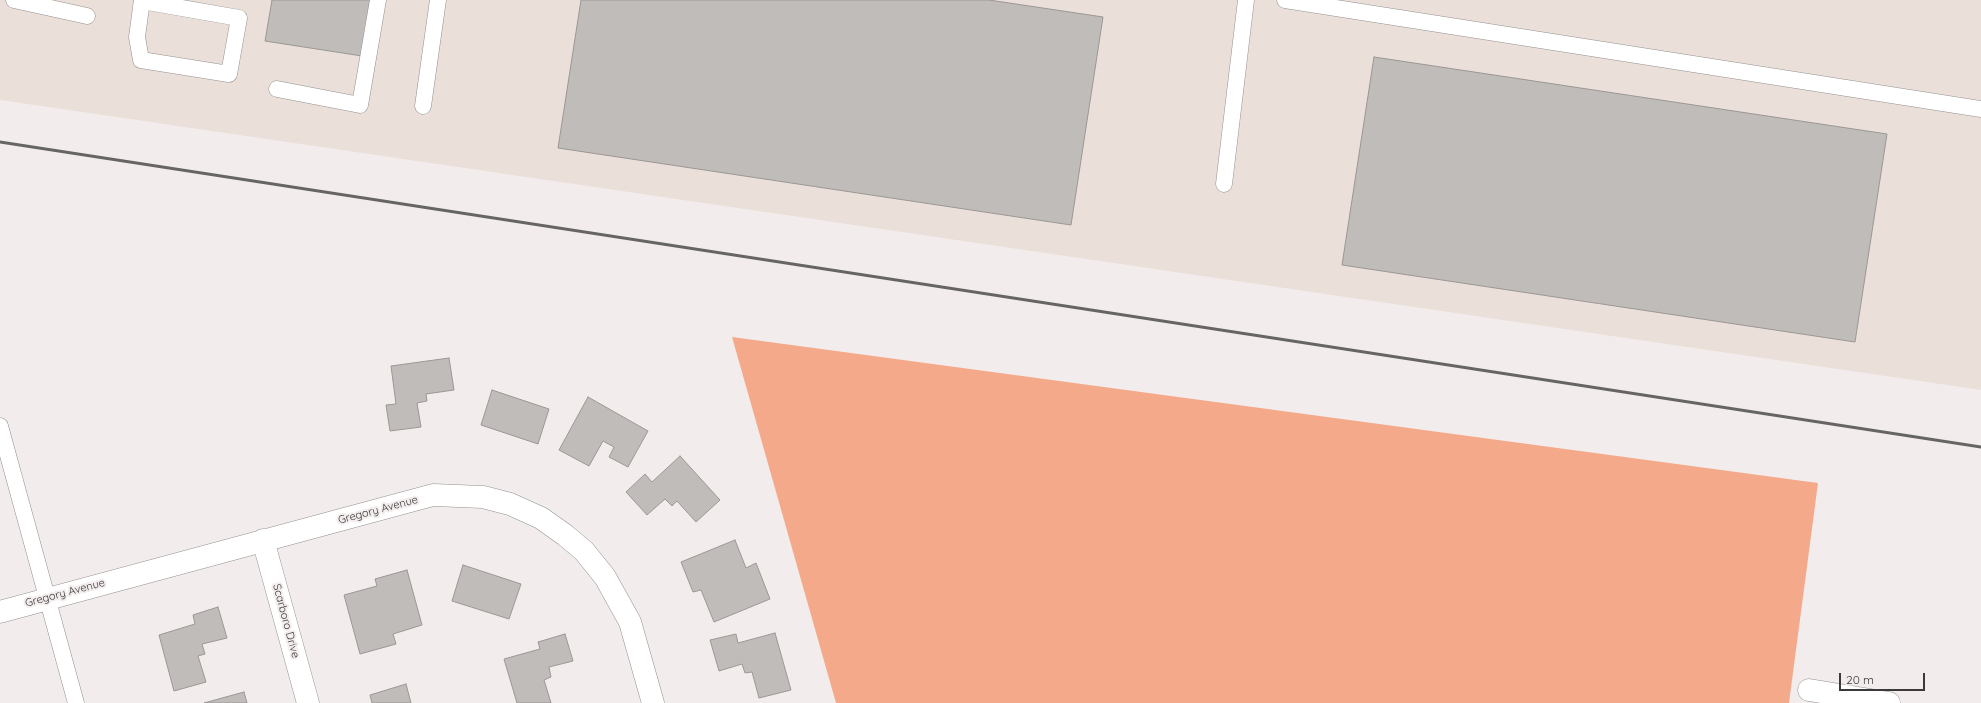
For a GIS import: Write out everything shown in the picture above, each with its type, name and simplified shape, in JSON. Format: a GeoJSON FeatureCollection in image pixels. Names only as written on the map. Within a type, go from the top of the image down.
{"type":"FeatureCollection","features":[{"type":"Feature","properties":{"kind":"street","name":"Gregory Avenue"},"geometry":{"type":"LineString","coordinates":[[0,612],[263,540],[433,496],[483,497],[510,504],[540,518],[565,535],[584,551],[605,577],[630,622],[653,703]]}},
{"type":"Feature","properties":{"kind":"street","name":"Scarboro Drive"},"geometry":{"type":"LineString","coordinates":[[263,540],[308,703]]}},
{"type":"Feature","properties":{"kind":"street"},"geometry":{"type":"LineString","coordinates":[[1809,690],[1889,703]]}},
{"type":"Feature","properties":{"kind":"lane"},"geometry":{"type":"LineString","coordinates":[[14,0],[88,16]]}},
{"type":"Feature","properties":{"kind":"lane"},"geometry":{"type":"LineString","coordinates":[[142,0],[239,18],[229,74],[141,60],[137,37],[142,0]]}},
{"type":"Feature","properties":{"kind":"lane"},"geometry":{"type":"LineString","coordinates":[[277,89],[360,105],[378,0]]}},
{"type":"Feature","properties":{"kind":"lane"},"geometry":{"type":"LineString","coordinates":[[423,106],[438,0]]}},
{"type":"Feature","properties":{"kind":"lane"},"geometry":{"type":"LineString","coordinates":[[1224,184],[1246,0]]}},
{"type":"Feature","properties":{"kind":"lane"},"geometry":{"type":"LineString","coordinates":[[1285,0],[1981,109]]}},
{"type":"Feature","properties":{"kind":"lane"},"geometry":{"type":"LineString","coordinates":[[0,426],[76,703]]}},
{"type":"Feature","properties":{"kind":"shaded area"},"geometry":{"type":"Polygon","coordinates":[[[0,0],[1981,0],[1981,390],[0,100],[0,0]]]}},
{"type":"Feature","properties":{"kind":"shaded area"},"geometry":{"type":"Polygon","coordinates":[[[732,337],[1818,483],[1789,703],[836,703],[732,337]]]}},
{"type":"Feature","properties":{"kind":"building"},"geometry":{"type":"Polygon","coordinates":[[[272,0],[370,0],[362,56],[265,41],[272,0]]]}},
{"type":"Feature","properties":{"kind":"building"},"geometry":{"type":"Polygon","coordinates":[[[581,0],[989,0],[1103,17],[1071,225],[558,148],[581,0]]]}},
{"type":"Feature","properties":{"kind":"building"},"geometry":{"type":"Polygon","coordinates":[[[1374,57],[1887,134],[1855,342],[1342,265],[1374,57]]]}},
{"type":"Feature","properties":{"kind":"building"},"geometry":{"type":"Polygon","coordinates":[[[449,358],[454,390],[426,394],[427,401],[417,403],[421,427],[390,431],[386,405],[396,404],[391,366],[449,358]]]}},
{"type":"Feature","properties":{"kind":"building"},"geometry":{"type":"Polygon","coordinates":[[[492,390],[549,409],[538,444],[481,425],[492,390]]]}},
{"type":"Feature","properties":{"kind":"building"},"geometry":{"type":"Polygon","coordinates":[[[588,397],[648,431],[628,467],[609,457],[614,447],[603,441],[589,466],[559,450],[588,397]]]}},
{"type":"Feature","properties":{"kind":"building"},"geometry":{"type":"Polygon","coordinates":[[[680,456],[720,500],[696,522],[677,501],[672,506],[665,499],[647,515],[626,492],[645,474],[652,482],[680,456]]]}},
{"type":"Feature","properties":{"kind":"building"},"geometry":{"type":"Polygon","coordinates":[[[735,540],[746,568],[756,563],[770,599],[714,622],[701,590],[693,592],[681,562],[735,540]]]}},
{"type":"Feature","properties":{"kind":"building"},"geometry":{"type":"Polygon","coordinates":[[[463,565],[521,584],[509,619],[452,601],[463,565]]]}},
{"type":"Feature","properties":{"kind":"building"},"geometry":{"type":"Polygon","coordinates":[[[407,570],[422,625],[393,634],[396,644],[360,654],[344,595],[377,586],[375,579],[407,570]]]}},
{"type":"Feature","properties":{"kind":"building"},"geometry":{"type":"Polygon","coordinates":[[[218,607],[227,638],[202,644],[205,654],[198,656],[206,682],[174,691],[159,635],[195,624],[193,615],[218,607]]]}},
{"type":"Feature","properties":{"kind":"building"},"geometry":{"type":"Polygon","coordinates":[[[775,633],[791,690],[759,698],[752,672],[745,673],[742,664],[719,671],[710,640],[736,634],[738,643],[775,633]]]}},
{"type":"Feature","properties":{"kind":"building"},"geometry":{"type":"Polygon","coordinates":[[[565,634],[573,661],[549,667],[551,677],[544,680],[551,703],[517,703],[504,659],[540,649],[538,642],[565,634]]]}},
{"type":"Feature","properties":{"kind":"building"},"geometry":{"type":"Polygon","coordinates":[[[406,684],[411,703],[372,703],[370,695],[406,684]]]}},
{"type":"Feature","properties":{"kind":"building"},"geometry":{"type":"Polygon","coordinates":[[[244,692],[247,703],[204,703],[244,692]]]}},
{"type":"Feature","properties":{"kind":"railway"},"geometry":{"type":"LineString","coordinates":[[0,142],[1981,447]]}}]}
